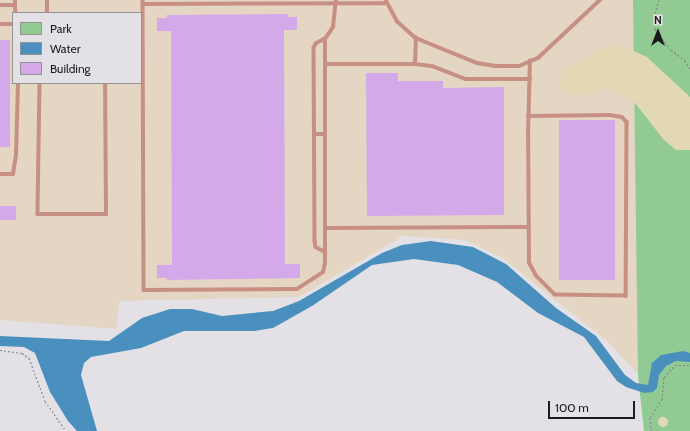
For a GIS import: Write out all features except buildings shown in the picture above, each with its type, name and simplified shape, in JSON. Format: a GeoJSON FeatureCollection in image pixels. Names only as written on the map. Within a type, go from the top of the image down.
{"type":"FeatureCollection","features":[{"type":"Feature","properties":{"kind":"lane"},"geometry":{"type":"LineString","coordinates":[[15,0],[16,12]]}},
{"type":"Feature","properties":{"kind":"lane"},"geometry":{"type":"LineString","coordinates":[[47,0],[47,12]]}},
{"type":"Feature","properties":{"kind":"lane"},"geometry":{"type":"LineString","coordinates":[[324,39],[325,252],[323,272],[297,289],[144,290],[143,2],[386,1],[397,20],[416,38],[477,64],[519,66],[538,58],[600,0]]}},
{"type":"Feature","properties":{"kind":"lane"},"geometry":{"type":"LineString","coordinates":[[325,252],[316,247],[315,241],[314,48],[316,44],[324,39],[333,27],[336,2]]}},
{"type":"Feature","properties":{"kind":"lane"},"geometry":{"type":"LineString","coordinates":[[0,5],[15,5]]}},
{"type":"Feature","properties":{"kind":"lane"},"geometry":{"type":"LineString","coordinates":[[0,24],[12,24]]}},
{"type":"Feature","properties":{"kind":"lane"},"geometry":{"type":"LineString","coordinates":[[415,64],[416,38]]}},
{"type":"Feature","properties":{"kind":"lane"},"geometry":{"type":"LineString","coordinates":[[528,116],[610,115],[622,117],[627,122],[626,296],[555,295],[536,276],[529,263],[528,116],[530,61]]}},
{"type":"Feature","properties":{"kind":"lane"},"geometry":{"type":"LineString","coordinates":[[325,64],[415,64],[432,66],[466,79],[530,79]]}},
{"type":"Feature","properties":{"kind":"lane"},"geometry":{"type":"LineString","coordinates":[[0,174],[13,174],[16,155],[18,84]]}},
{"type":"Feature","properties":{"kind":"lane"},"geometry":{"type":"LineString","coordinates":[[40,84],[38,214],[106,214],[105,84]]}},
{"type":"Feature","properties":{"kind":"lane"},"geometry":{"type":"LineString","coordinates":[[314,134],[325,134]]}},
{"type":"Feature","properties":{"kind":"lane"},"geometry":{"type":"LineString","coordinates":[[325,228],[528,227]]}},
{"type":"Feature","properties":{"kind":"path"},"geometry":{"type":"LineString","coordinates":[[659,0],[654,16],[655,29],[671,50],[685,60],[690,69]]}},
{"type":"Feature","properties":{"kind":"path"},"geometry":{"type":"LineString","coordinates":[[0,350],[22,353],[29,358],[45,401],[66,431]]}},
{"type":"Feature","properties":{"kind":"path"},"geometry":{"type":"LineString","coordinates":[[651,431],[650,418],[662,399],[664,377],[675,365],[690,365]]}},
{"type":"Feature","properties":{"kind":"shaded area"},"geometry":{"type":"Polygon","coordinates":[[[0,0],[637,0],[641,377],[607,341],[501,257],[465,240],[403,236],[299,297],[119,301],[117,329],[0,320],[0,0]]]}},
{"type":"Feature","properties":{"kind":"green space"},"geometry":{"type":"Polygon","coordinates":[[[633,0],[690,0],[690,431],[644,431],[638,376],[633,0]]]}},
{"type":"Feature","properties":{"kind":"sand"},"geometry":{"type":"Polygon","coordinates":[[[607,47],[625,47],[647,57],[690,97],[690,150],[676,150],[664,140],[635,103],[615,90],[604,89],[581,96],[564,91],[559,80],[568,68],[607,47]]]}},
{"type":"Feature","properties":{"kind":"sand"},"geometry":{"type":"Polygon","coordinates":[[[661,417],[665,417],[667,418],[667,426],[661,427],[658,424],[658,420],[661,417]]]}},
{"type":"Feature","properties":{"kind":"water"},"geometry":{"type":"Polygon","coordinates":[[[431,241],[473,247],[506,264],[556,308],[596,336],[625,375],[636,383],[648,385],[652,363],[661,355],[683,351],[690,353],[690,362],[676,361],[666,366],[659,375],[657,388],[653,392],[644,393],[626,387],[617,381],[584,337],[538,313],[497,282],[458,265],[414,259],[372,265],[312,306],[273,328],[254,331],[184,331],[141,348],[91,357],[84,363],[81,375],[97,431],[77,431],[68,421],[50,392],[35,353],[24,347],[0,346],[0,336],[109,341],[142,318],[170,309],[192,309],[222,316],[273,311],[299,301],[382,253],[402,245],[431,241]]]}}]}
